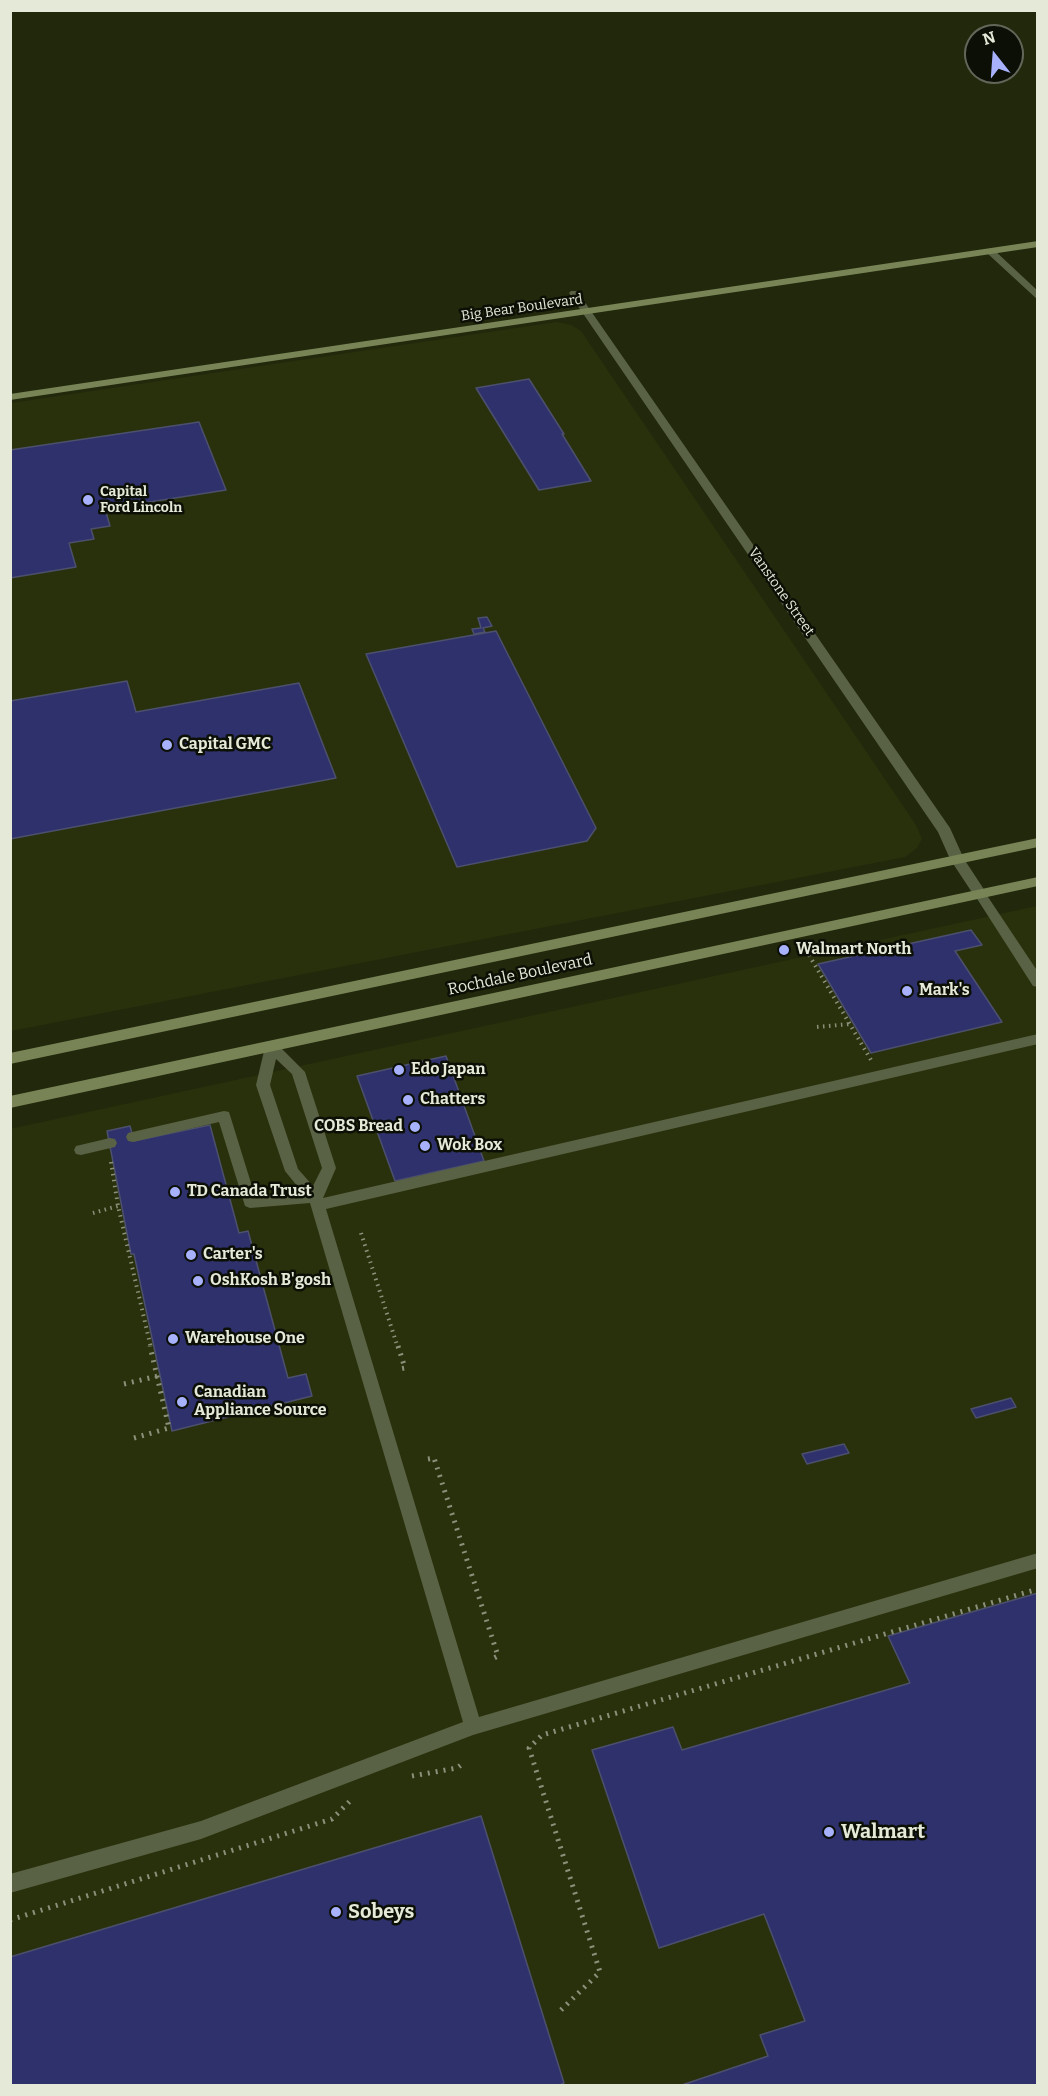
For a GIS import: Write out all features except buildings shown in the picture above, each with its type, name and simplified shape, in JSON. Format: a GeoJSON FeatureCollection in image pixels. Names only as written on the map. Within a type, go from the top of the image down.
{"type":"FeatureCollection","features":[{"type":"Feature","properties":{"kind":"street","name":"Big Bear Boulevard"},"geometry":{"type":"LineString","coordinates":[[10,397],[1038,244]]}},
{"type":"Feature","properties":{"kind":"street"},"geometry":{"type":"LineString","coordinates":[[990,251],[1038,297]]}},
{"type":"Feature","properties":{"kind":"street","name":"Vanstone Street"},"geometry":{"type":"LineString","coordinates":[[574,293],[945,831],[957,859],[980,894]]}},
{"type":"Feature","properties":{"kind":"street","name":"Rochdale Boulevard"},"geometry":{"type":"LineString","coordinates":[[10,1059],[530,947],[1038,842]]}},
{"type":"Feature","properties":{"kind":"street","name":"Rochdale Boulevard"},"geometry":{"type":"LineString","coordinates":[[10,1102],[1038,882]]}},
{"type":"Feature","properties":{"kind":"lane"},"geometry":{"type":"LineString","coordinates":[[980,894],[1038,983]]}},
{"type":"Feature","properties":{"kind":"lane"},"geometry":{"type":"LineString","coordinates":[[133,1137],[224,1116],[250,1202],[316,1201],[1038,1039]]}},
{"type":"Feature","properties":{"kind":"lane"},"geometry":{"type":"LineString","coordinates":[[272,1047],[263,1085],[292,1171],[316,1201],[473,1727]]}},
{"type":"Feature","properties":{"kind":"lane"},"geometry":{"type":"LineString","coordinates":[[272,1047],[297,1072],[329,1168],[316,1201]]}},
{"type":"Feature","properties":{"kind":"lane"},"geometry":{"type":"LineString","coordinates":[[81,1150],[109,1147]]}},
{"type":"Feature","properties":{"kind":"lane"},"geometry":{"type":"LineString","coordinates":[[10,1884],[201,1830],[473,1727],[1038,1560]]}},
{"type":"Feature","properties":{"kind":"path"},"geometry":{"type":"LineString","coordinates":[[806,950],[870,1058]]}},
{"type":"Feature","properties":{"kind":"path"},"geometry":{"type":"LineString","coordinates":[[817,1027],[850,1024]]}},
{"type":"Feature","properties":{"kind":"path"},"geometry":{"type":"LineString","coordinates":[[109,1147],[118,1206],[169,1428],[134,1438]]}},
{"type":"Feature","properties":{"kind":"path"},"geometry":{"type":"LineString","coordinates":[[93,1213],[118,1206]]}},
{"type":"Feature","properties":{"kind":"path"},"geometry":{"type":"LineString","coordinates":[[361,1233],[405,1368],[399,1369]]}},
{"type":"Feature","properties":{"kind":"path"},"geometry":{"type":"LineString","coordinates":[[124,1384],[158,1376]]}},
{"type":"Feature","properties":{"kind":"path"},"geometry":{"type":"LineString","coordinates":[[428,1459],[434,1458],[498,1656],[492,1659]]}},
{"type":"Feature","properties":{"kind":"path"},"geometry":{"type":"LineString","coordinates":[[561,2010],[600,1972],[527,1747],[542,1735],[1038,1589]]}},
{"type":"Feature","properties":{"kind":"path"},"geometry":{"type":"LineString","coordinates":[[401,1780],[411,1776],[458,1768],[461,1765]]}},
{"type":"Feature","properties":{"kind":"path"},"geometry":{"type":"LineString","coordinates":[[10,1920],[332,1819],[348,1800],[359,1796]]}},
{"type":"Feature","properties":{"kind":"shaded area"},"geometry":{"type":"Polygon","coordinates":[[[557,322],[571,325],[581,331],[916,825],[922,839],[917,848],[905,857],[11,1031],[11,403],[557,322]]]}},
{"type":"Feature","properties":{"kind":"shaded area"},"geometry":{"type":"Polygon","coordinates":[[[1037,906],[1037,2085],[11,2085],[10,1129],[1037,906]]]}},
{"type":"Feature","properties":{"kind":"place","name":"Capital Ford Lincoln"},"geometry":{"type":"Point","coordinates":[88,500]}},
{"type":"Feature","properties":{"kind":"place","name":"Capital GMC"},"geometry":{"type":"Point","coordinates":[167,745]}},
{"type":"Feature","properties":{"kind":"place","name":"Walmart North"},"geometry":{"type":"Point","coordinates":[784,950]}},
{"type":"Feature","properties":{"kind":"place","name":"Mark's"},"geometry":{"type":"Point","coordinates":[907,991]}},
{"type":"Feature","properties":{"kind":"place","name":"Edo Japan"},"geometry":{"type":"Point","coordinates":[399,1070]}},
{"type":"Feature","properties":{"kind":"place","name":"Chatters"},"geometry":{"type":"Point","coordinates":[408,1100]}},
{"type":"Feature","properties":{"kind":"place","name":"COBS Bread"},"geometry":{"type":"Point","coordinates":[415,1127]}},
{"type":"Feature","properties":{"kind":"place","name":"Wok Box"},"geometry":{"type":"Point","coordinates":[425,1146]}},
{"type":"Feature","properties":{"kind":"place","name":"TD Canada Trust"},"geometry":{"type":"Point","coordinates":[175,1192]}},
{"type":"Feature","properties":{"kind":"place","name":"Carter's"},"geometry":{"type":"Point","coordinates":[191,1255]}},
{"type":"Feature","properties":{"kind":"place","name":"OshKosh B'gosh"},"geometry":{"type":"Point","coordinates":[198,1281]}},
{"type":"Feature","properties":{"kind":"place","name":"Warehouse One"},"geometry":{"type":"Point","coordinates":[173,1339]}},
{"type":"Feature","properties":{"kind":"place","name":"Canadian Appliance Source"},"geometry":{"type":"Point","coordinates":[182,1402]}},
{"type":"Feature","properties":{"kind":"place","name":"Walmart"},"geometry":{"type":"Point","coordinates":[829,1832]}},
{"type":"Feature","properties":{"kind":"place","name":"Sobeys"},"geometry":{"type":"Point","coordinates":[336,1912]}}]}
